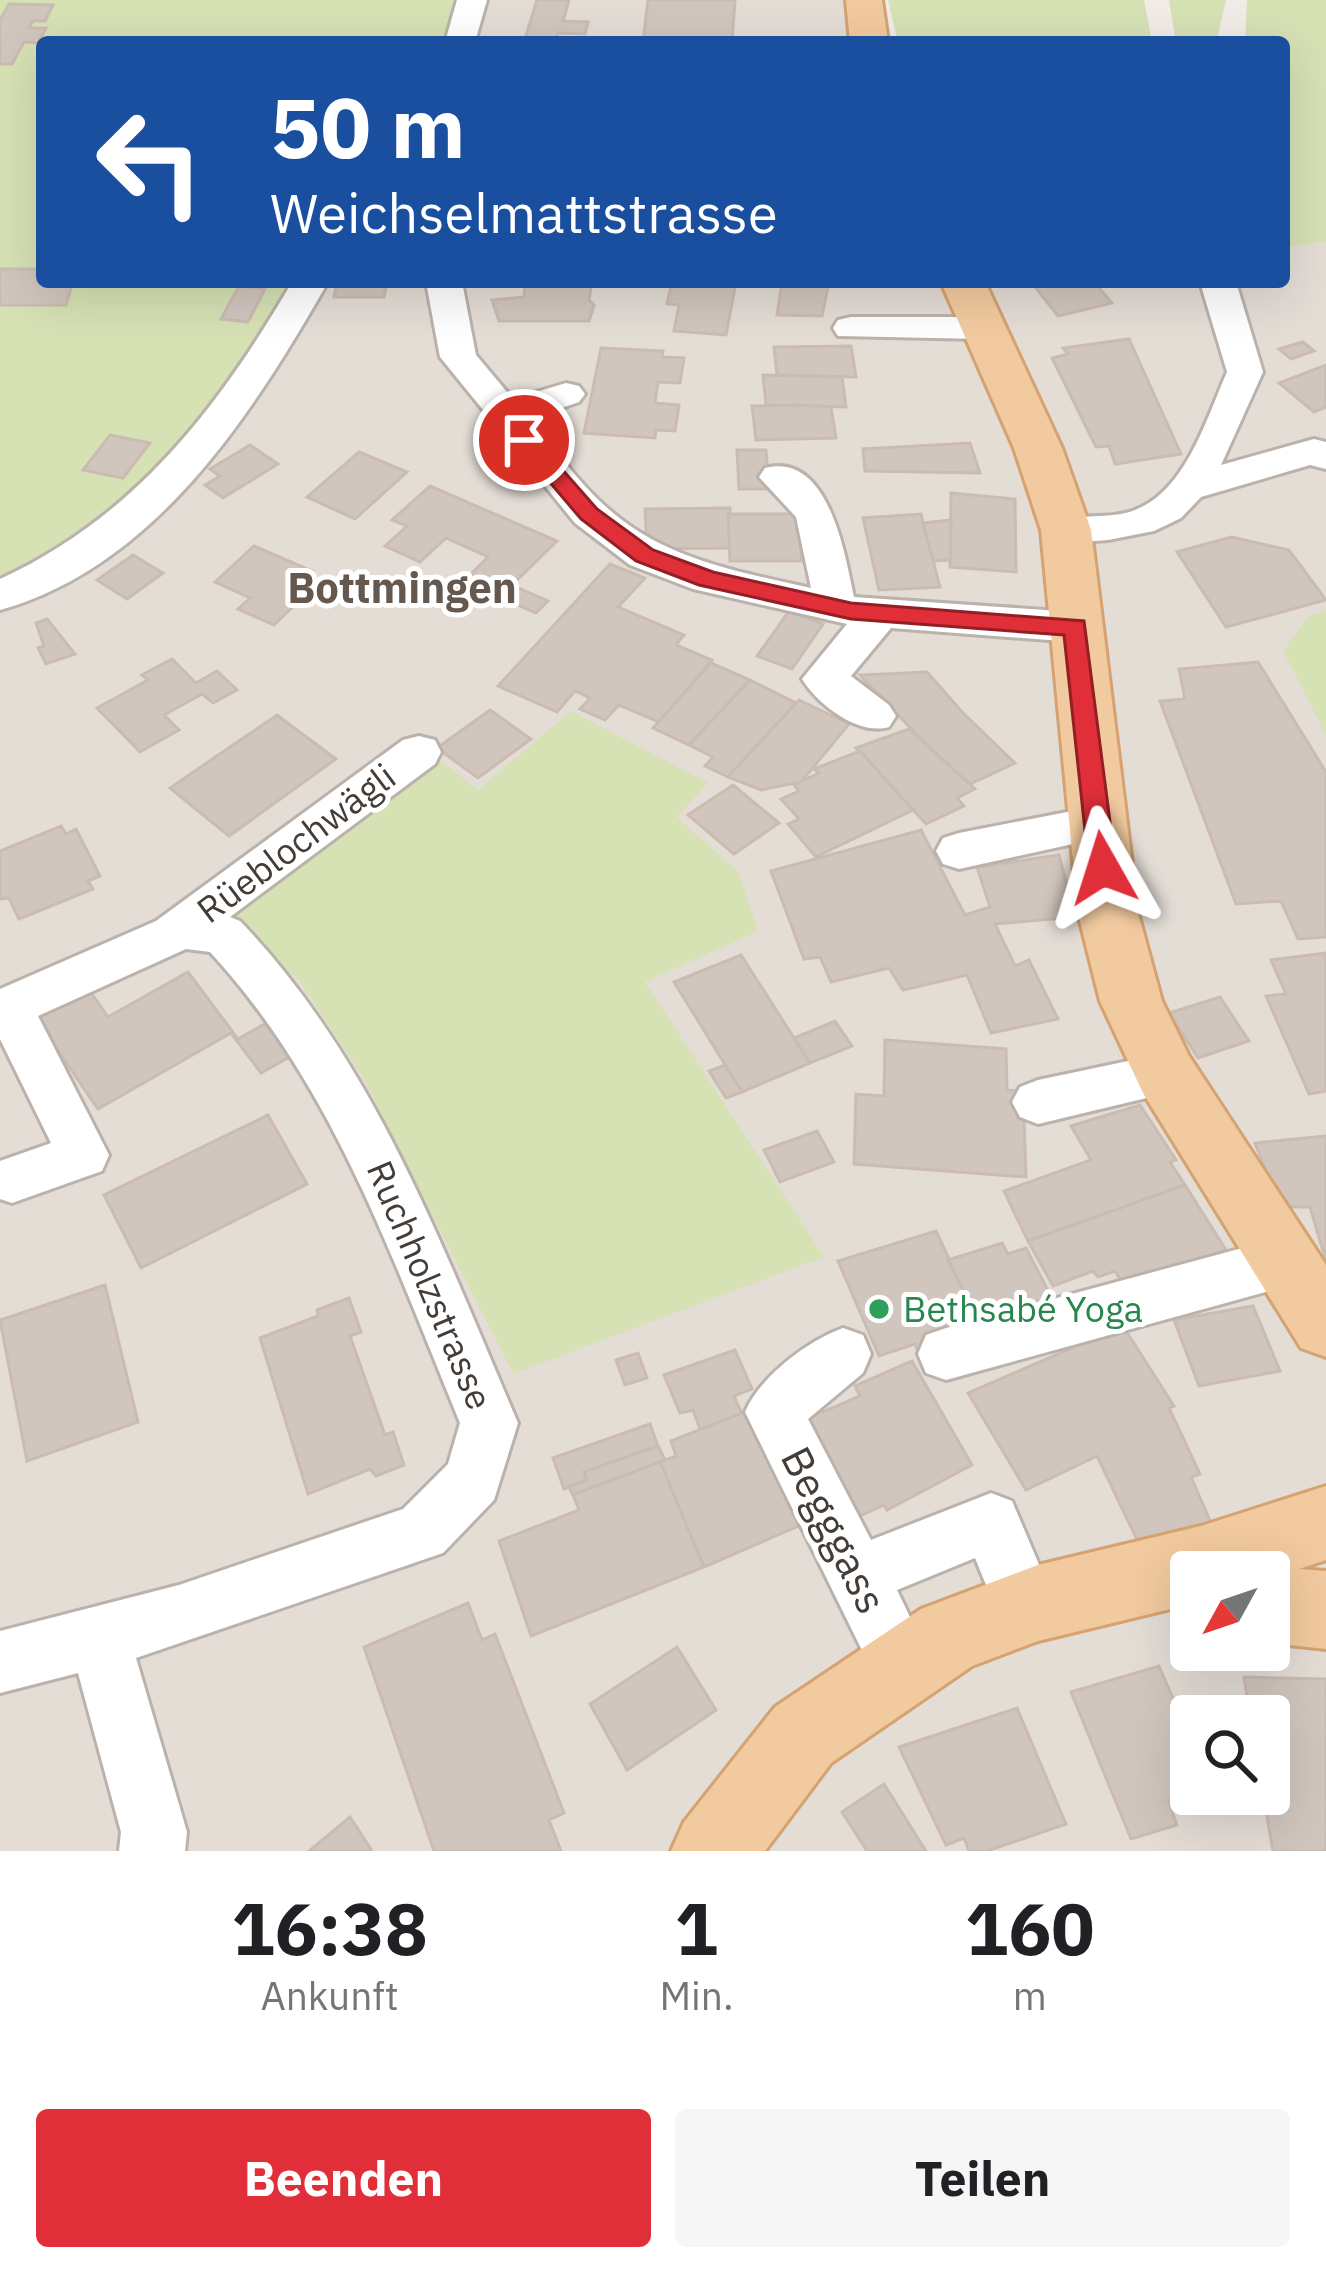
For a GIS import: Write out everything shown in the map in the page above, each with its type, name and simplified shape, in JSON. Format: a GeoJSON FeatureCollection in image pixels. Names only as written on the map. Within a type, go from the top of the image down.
{"type":"FeatureCollection","features":[{"type":"Feature","properties":{"kind":"main road"},"geometry":{"type":"LineString","coordinates":[[864,0],[868,36]]}},
{"type":"Feature","properties":{"kind":"main road"},"geometry":{"type":"LineString","coordinates":[[973,305],[1038,448],[1066,530],[1108,913],[1121,971],[1143,1031],[1166,1074],[1326,1325]]}},
{"type":"Feature","properties":{"kind":"main road"},"geometry":{"type":"LineString","coordinates":[[713,1851],[802,1735],[948,1636],[1032,1605],[1201,1564],[1326,1522]]}},
{"type":"Feature","properties":{"kind":"main road"},"geometry":{"type":"LineString","coordinates":[[1032,1605],[1170,1602]]}},
{"type":"Feature","properties":{"kind":"main road"},"geometry":{"type":"LineString","coordinates":[[1290,1607],[1326,1610]]}},
{"type":"Feature","properties":{"kind":"street"},"geometry":{"type":"LineString","coordinates":[[462,36],[472,0]]}},
{"type":"Feature","properties":{"kind":"street"},"geometry":{"type":"LineString","coordinates":[[0,596],[47,577],[138,515],[259,375],[307,288]]}},
{"type":"Feature","properties":{"kind":"street"},"geometry":{"type":"LineString","coordinates":[[445,288],[458,357],[589,514],[644,555],[708,579],[836,608],[1076,627]]}},
{"type":"Feature","properties":{"kind":"street"},"geometry":{"type":"LineString","coordinates":[[1066,530],[1144,522],[1169,510],[1186,488],[1213,445],[1245,372],[1220,288]]}},
{"type":"Feature","properties":{"kind":"street"},"geometry":{"type":"LineString","coordinates":[[851,328],[973,305]]}},
{"type":"Feature","properties":{"kind":"street"},"geometry":{"type":"LineString","coordinates":[[504,415],[566,394]]}},
{"type":"Feature","properties":{"kind":"street"},"geometry":{"type":"LineString","coordinates":[[1186,488],[1314,451],[1326,457]]}},
{"type":"Feature","properties":{"kind":"street"},"geometry":{"type":"LineString","coordinates":[[779,477],[815,513],[836,608]]}},
{"type":"Feature","properties":{"kind":"street"},"geometry":{"type":"LineString","coordinates":[[874,716],[824,679],[881,613]]}},
{"type":"Feature","properties":{"kind":"street","name":"Rüeblochwägli"},"geometry":{"type":"LineString","coordinates":[[173,934],[419,752]]}},
{"type":"Feature","properties":{"kind":"street"},"geometry":{"type":"LineString","coordinates":[[959,851],[1098,823]]}},
{"type":"Feature","properties":{"kind":"street","name":"Ruchholzstrasse"},"geometry":{"type":"LineString","coordinates":[[0,1662],[179,1616],[422,1532],[473,1480],[489,1423],[371,1144],[268,982],[223,934],[182,930],[173,934]]}},
{"type":"Feature","properties":{"kind":"street"},"geometry":{"type":"LineString","coordinates":[[12,1180],[83,1155],[4,1009],[173,934]]}},
{"type":"Feature","properties":{"kind":"street"},"geometry":{"type":"LineString","coordinates":[[1039,1102],[1166,1074]]}},
{"type":"Feature","properties":{"kind":"street"},"geometry":{"type":"LineString","coordinates":[[946,1354],[1287,1261]]}},
{"type":"Feature","properties":{"kind":"street","name":"Begggass"},"geometry":{"type":"LineString","coordinates":[[843,1354],[774,1412],[902,1665]]}},
{"type":"Feature","properties":{"kind":"street"},"geometry":{"type":"LineString","coordinates":[[858,1575],[991,1522],[1032,1605]]}},
{"type":"Feature","properties":{"kind":"street"},"geometry":{"type":"LineString","coordinates":[[99,1636],[154,1832],[152,1851]]}},
{"type":"Feature","properties":{"kind":"shaded area"},"geometry":{"type":"Polygon","coordinates":[[[0,0],[864,0],[868,36],[36,36],[36,288],[1290,288],[1290,242],[1326,238],[1326,1851],[0,1851],[0,0]]]}},
{"type":"Feature","properties":{"kind":"green space"},"geometry":{"type":"Polygon","coordinates":[[[0,0],[456,0],[447,36],[36,36],[36,288],[291,288],[205,414],[133,493],[48,556],[0,580],[0,0]]]}},
{"type":"Feature","properties":{"kind":"green space"},"geometry":{"type":"Polygon","coordinates":[[[888,0],[1144,0],[1151,36],[897,36],[888,0]]]}},
{"type":"Feature","properties":{"kind":"green space"},"geometry":{"type":"Polygon","coordinates":[[[1169,0],[1226,0],[1218,36],[1175,36],[1169,0]]]}},
{"type":"Feature","properties":{"kind":"green space"},"geometry":{"type":"Polygon","coordinates":[[[1247,0],[1326,0],[1326,241],[1290,246],[1290,36],[1245,36],[1247,0]]]}},
{"type":"Feature","properties":{"kind":"green space"},"geometry":{"type":"Polygon","coordinates":[[[1326,610],[1326,735],[1283,651],[1308,617],[1326,610]]]}},
{"type":"Feature","properties":{"kind":"green space"},"geometry":{"type":"Polygon","coordinates":[[[571,711],[708,783],[677,817],[739,873],[758,931],[645,982],[824,1257],[513,1374],[363,1077],[299,980],[215,907],[436,757],[478,790],[571,711]]]}},
{"type":"Feature","properties":{"kind":"building"},"geometry":{"type":"Polygon","coordinates":[[[537,0],[569,0],[563,21],[588,22],[585,34],[526,36],[537,0]]]}},
{"type":"Feature","properties":{"kind":"building"},"geometry":{"type":"Polygon","coordinates":[[[648,0],[735,0],[732,36],[644,36],[648,0]]]}},
{"type":"Feature","properties":{"kind":"building"},"geometry":{"type":"Polygon","coordinates":[[[9,4],[53,5],[45,21],[33,21],[29,28],[46,28],[42,36],[36,36],[36,43],[24,42],[12,64],[0,64],[0,20],[9,4]]]}},
{"type":"Feature","properties":{"kind":"building"},"geometry":{"type":"Polygon","coordinates":[[[0,269],[36,269],[36,288],[71,288],[66,305],[0,305],[0,269]]]}},
{"type":"Feature","properties":{"kind":"building"},"geometry":{"type":"Polygon","coordinates":[[[238,288],[265,289],[248,322],[221,319],[238,288]]]}},
{"type":"Feature","properties":{"kind":"building"},"geometry":{"type":"Polygon","coordinates":[[[336,288],[386,288],[384,297],[334,297],[336,288]]]}},
{"type":"Feature","properties":{"kind":"building"},"geometry":{"type":"Polygon","coordinates":[[[525,288],[591,288],[589,300],[594,305],[589,321],[499,321],[492,300],[524,297],[525,288]]]}},
{"type":"Feature","properties":{"kind":"building"},"geometry":{"type":"Polygon","coordinates":[[[671,288],[735,288],[726,335],[674,331],[679,305],[667,304],[671,288]]]}},
{"type":"Feature","properties":{"kind":"building"},"geometry":{"type":"Polygon","coordinates":[[[781,288],[828,288],[822,316],[777,315],[781,288]]]}},
{"type":"Feature","properties":{"kind":"building"},"geometry":{"type":"Polygon","coordinates":[[[1036,288],[1099,288],[1112,303],[1058,316],[1036,288]]]}},
{"type":"Feature","properties":{"kind":"building"},"geometry":{"type":"Polygon","coordinates":[[[1129,339],[1181,454],[1115,464],[1109,446],[1096,447],[1052,358],[1068,354],[1063,348],[1129,339]]]}},
{"type":"Feature","properties":{"kind":"building"},"geometry":{"type":"Polygon","coordinates":[[[1303,342],[1314,351],[1291,359],[1279,349],[1303,342]]]}},
{"type":"Feature","properties":{"kind":"building"},"geometry":{"type":"Polygon","coordinates":[[[851,346],[856,377],[777,375],[774,347],[851,346]]]}},
{"type":"Feature","properties":{"kind":"building"},"geometry":{"type":"Polygon","coordinates":[[[601,348],[663,351],[662,357],[684,358],[680,383],[658,382],[655,403],[679,405],[675,431],[656,430],[655,438],[584,433],[601,348]]]}},
{"type":"Feature","properties":{"kind":"building"},"geometry":{"type":"Polygon","coordinates":[[[1326,365],[1326,407],[1314,412],[1279,383],[1326,365]]]}},
{"type":"Feature","properties":{"kind":"building"},"geometry":{"type":"Polygon","coordinates":[[[763,375],[842,377],[846,407],[766,405],[763,375]]]}},
{"type":"Feature","properties":{"kind":"building"},"geometry":{"type":"Polygon","coordinates":[[[752,406],[831,407],[836,438],[756,440],[752,406]]]}},
{"type":"Feature","properties":{"kind":"building"},"geometry":{"type":"Polygon","coordinates":[[[110,435],[150,443],[123,478],[83,470],[110,435]]]}},
{"type":"Feature","properties":{"kind":"building"},"geometry":{"type":"Polygon","coordinates":[[[970,443],[980,473],[865,471],[863,449],[970,443]]]}},
{"type":"Feature","properties":{"kind":"building"},"geometry":{"type":"Polygon","coordinates":[[[250,445],[278,464],[223,498],[205,485],[220,476],[210,469],[250,445]]]}},
{"type":"Feature","properties":{"kind":"building"},"geometry":{"type":"Polygon","coordinates":[[[737,450],[766,450],[769,489],[739,489],[737,450]]]}},
{"type":"Feature","properties":{"kind":"building"},"geometry":{"type":"Polygon","coordinates":[[[359,452],[407,472],[355,519],[307,497],[359,452]]]}},
{"type":"Feature","properties":{"kind":"building"},"geometry":{"type":"Polygon","coordinates":[[[430,486],[557,541],[512,585],[548,601],[536,613],[464,581],[488,557],[446,538],[420,562],[385,546],[407,526],[392,520],[430,486]]]}},
{"type":"Feature","properties":{"kind":"building"},"geometry":{"type":"Polygon","coordinates":[[[951,493],[1015,499],[1016,572],[950,567],[951,493]]]}},
{"type":"Feature","properties":{"kind":"building"},"geometry":{"type":"Polygon","coordinates":[[[730,508],[730,548],[647,549],[645,509],[730,508]]]}},
{"type":"Feature","properties":{"kind":"building"},"geometry":{"type":"Polygon","coordinates":[[[728,514],[798,514],[802,561],[730,561],[728,514]]]}},
{"type":"Feature","properties":{"kind":"building"},"geometry":{"type":"Polygon","coordinates":[[[921,514],[940,587],[879,590],[863,518],[921,514]]]}},
{"type":"Feature","properties":{"kind":"building"},"geometry":{"type":"Polygon","coordinates":[[[951,520],[950,560],[933,561],[923,523],[951,520]]]}},
{"type":"Feature","properties":{"kind":"building"},"geometry":{"type":"Polygon","coordinates":[[[1231,537],[1289,550],[1326,600],[1226,627],[1177,552],[1231,537]]]}},
{"type":"Feature","properties":{"kind":"building"},"geometry":{"type":"Polygon","coordinates":[[[254,546],[312,571],[293,589],[306,594],[274,625],[238,609],[250,598],[215,582],[254,546]]]}},
{"type":"Feature","properties":{"kind":"building"},"geometry":{"type":"Polygon","coordinates":[[[133,555],[163,573],[127,599],[97,580],[133,555]]]}},
{"type":"Feature","properties":{"kind":"building"},"geometry":{"type":"Polygon","coordinates":[[[610,564],[645,578],[618,607],[684,635],[676,645],[712,660],[659,722],[619,705],[605,720],[580,709],[590,698],[575,691],[557,712],[498,686],[610,564]]]}},
{"type":"Feature","properties":{"kind":"building"},"geometry":{"type":"Polygon","coordinates":[[[789,611],[823,624],[792,669],[757,656],[789,611]]]}},
{"type":"Feature","properties":{"kind":"building"},"geometry":{"type":"Polygon","coordinates":[[[47,619],[75,654],[46,664],[38,648],[44,646],[36,623],[47,619]]]}},
{"type":"Feature","properties":{"kind":"building"},"geometry":{"type":"Polygon","coordinates":[[[172,659],[196,683],[217,671],[237,690],[213,703],[202,694],[164,715],[179,730],[140,752],[97,708],[148,680],[142,675],[172,659]]]}},
{"type":"Feature","properties":{"kind":"building"},"geometry":{"type":"Polygon","coordinates":[[[1258,662],[1326,772],[1326,937],[1298,939],[1281,901],[1236,904],[1160,701],[1185,699],[1179,669],[1258,662]]]}},
{"type":"Feature","properties":{"kind":"building"},"geometry":{"type":"Polygon","coordinates":[[[711,663],[750,680],[689,745],[653,728],[711,663]]]}},
{"type":"Feature","properties":{"kind":"building"},"geometry":{"type":"Polygon","coordinates":[[[927,672],[1015,763],[966,786],[860,675],[927,672]]]}},
{"type":"Feature","properties":{"kind":"building"},"geometry":{"type":"Polygon","coordinates":[[[750,680],[796,703],[728,777],[705,766],[713,757],[689,745],[750,680]]]}},
{"type":"Feature","properties":{"kind":"building"},"geometry":{"type":"Polygon","coordinates":[[[799,700],[849,724],[801,782],[761,790],[728,777],[799,700]]]}},
{"type":"Feature","properties":{"kind":"building"},"geometry":{"type":"Polygon","coordinates":[[[490,710],[531,739],[478,778],[437,748],[490,710]]]}},
{"type":"Feature","properties":{"kind":"building"},"geometry":{"type":"Polygon","coordinates":[[[277,715],[336,759],[229,836],[170,788],[277,715]]]}},
{"type":"Feature","properties":{"kind":"building"},"geometry":{"type":"Polygon","coordinates":[[[909,729],[975,789],[957,798],[964,806],[926,824],[856,748],[909,729]]]}},
{"type":"Feature","properties":{"kind":"building"},"geometry":{"type":"Polygon","coordinates":[[[860,751],[913,810],[816,857],[788,824],[799,819],[781,799],[799,791],[794,785],[819,773],[814,769],[860,751]]]}},
{"type":"Feature","properties":{"kind":"building"},"geometry":{"type":"Polygon","coordinates":[[[733,785],[779,823],[734,854],[688,815],[733,785]]]}},
{"type":"Feature","properties":{"kind":"building"},"geometry":{"type":"Polygon","coordinates":[[[61,826],[66,834],[76,829],[100,876],[88,881],[93,889],[19,919],[9,898],[0,899],[0,851],[61,826]]]}},
{"type":"Feature","properties":{"kind":"building"},"geometry":{"type":"Polygon","coordinates":[[[921,830],[965,915],[990,907],[977,867],[1059,855],[1075,917],[995,924],[1015,966],[1029,960],[1058,1019],[991,1033],[967,975],[903,990],[889,968],[831,982],[820,957],[804,959],[771,871],[921,830]]]}},
{"type":"Feature","properties":{"kind":"building"},"geometry":{"type":"Polygon","coordinates":[[[1326,953],[1326,1091],[1309,1094],[1266,996],[1286,994],[1271,960],[1326,953]]]}},
{"type":"Feature","properties":{"kind":"building"},"geometry":{"type":"Polygon","coordinates":[[[741,955],[810,1063],[742,1092],[674,982],[741,955]]]}},
{"type":"Feature","properties":{"kind":"building"},"geometry":{"type":"Polygon","coordinates":[[[188,972],[238,1039],[268,1022],[293,1055],[261,1073],[231,1033],[98,1109],[34,1016],[87,987],[108,1017],[188,972]]]}},
{"type":"Feature","properties":{"kind":"building"},"geometry":{"type":"Polygon","coordinates":[[[1220,997],[1249,1041],[1198,1058],[1169,1013],[1220,997]]]}},
{"type":"Feature","properties":{"kind":"building"},"geometry":{"type":"Polygon","coordinates":[[[835,1021],[852,1046],[810,1063],[794,1038],[835,1021]]]}},
{"type":"Feature","properties":{"kind":"building"},"geometry":{"type":"Polygon","coordinates":[[[885,1040],[1006,1049],[1007,1090],[1023,1091],[1026,1177],[854,1164],[856,1094],[884,1096],[885,1040]]]}},
{"type":"Feature","properties":{"kind":"building"},"geometry":{"type":"Polygon","coordinates":[[[725,1065],[742,1092],[726,1098],[709,1071],[725,1065]]]}},
{"type":"Feature","properties":{"kind":"building"},"geometry":{"type":"Polygon","coordinates":[[[1140,1105],[1176,1160],[1170,1162],[1185,1185],[1028,1241],[1004,1191],[1091,1160],[1071,1126],[1140,1105]]]}},
{"type":"Feature","properties":{"kind":"building"},"geometry":{"type":"Polygon","coordinates":[[[268,1115],[307,1184],[141,1268],[104,1195],[268,1115]]]}},
{"type":"Feature","properties":{"kind":"building"},"geometry":{"type":"Polygon","coordinates":[[[817,1131],[834,1162],[780,1182],[764,1150],[817,1131]]]}},
{"type":"Feature","properties":{"kind":"building"},"geometry":{"type":"Polygon","coordinates":[[[1326,1136],[1326,1261],[1310,1207],[1280,1207],[1255,1143],[1326,1136]]]}},
{"type":"Feature","properties":{"kind":"building"},"geometry":{"type":"Polygon","coordinates":[[[1185,1185],[1226,1250],[1125,1287],[1115,1271],[1098,1277],[1093,1271],[1053,1286],[1028,1241],[1185,1185]]]}},
{"type":"Feature","properties":{"kind":"building"},"geometry":{"type":"Polygon","coordinates":[[[936,1231],[985,1336],[920,1357],[915,1344],[879,1356],[838,1261],[936,1231]]]}},
{"type":"Feature","properties":{"kind":"building"},"geometry":{"type":"Polygon","coordinates":[[[1002,1243],[1008,1254],[1026,1248],[1055,1304],[981,1327],[948,1260],[1002,1243]]]}},
{"type":"Feature","properties":{"kind":"building"},"geometry":{"type":"Polygon","coordinates":[[[105,1285],[138,1422],[27,1461],[0,1320],[105,1285]]]}},
{"type":"Feature","properties":{"kind":"building"},"geometry":{"type":"Polygon","coordinates":[[[349,1298],[361,1332],[350,1336],[385,1435],[393,1432],[404,1465],[376,1476],[370,1469],[308,1494],[260,1338],[318,1316],[317,1310],[349,1298]]]}},
{"type":"Feature","properties":{"kind":"building"},"geometry":{"type":"Polygon","coordinates":[[[1253,1306],[1280,1371],[1199,1386],[1174,1320],[1253,1306]]]}},
{"type":"Feature","properties":{"kind":"building"},"geometry":{"type":"Polygon","coordinates":[[[1123,1326],[1174,1406],[1169,1408],[1200,1474],[1191,1477],[1211,1523],[1141,1548],[1097,1456],[1026,1490],[968,1393],[1123,1326]]]}},
{"type":"Feature","properties":{"kind":"building"},"geometry":{"type":"Polygon","coordinates":[[[735,1350],[752,1389],[734,1396],[742,1414],[700,1429],[693,1410],[680,1413],[664,1375],[735,1350]]]}},
{"type":"Feature","properties":{"kind":"building"},"geometry":{"type":"Polygon","coordinates":[[[638,1353],[647,1378],[625,1385],[616,1360],[638,1353]]]}},
{"type":"Feature","properties":{"kind":"building"},"geometry":{"type":"Polygon","coordinates":[[[912,1361],[972,1465],[887,1510],[884,1505],[842,1524],[786,1417],[819,1403],[823,1412],[860,1396],[855,1386],[912,1361]]]}},
{"type":"Feature","properties":{"kind":"building"},"geometry":{"type":"Polygon","coordinates":[[[745,1412],[801,1525],[704,1567],[660,1462],[676,1456],[671,1441],[745,1412]]]}},
{"type":"Feature","properties":{"kind":"building"},"geometry":{"type":"Polygon","coordinates":[[[650,1424],[658,1446],[584,1472],[587,1480],[564,1489],[553,1458],[650,1424]]]}},
{"type":"Feature","properties":{"kind":"building"},"geometry":{"type":"Polygon","coordinates":[[[658,1446],[665,1460],[573,1495],[569,1487],[587,1480],[584,1472],[658,1446]]]}},
{"type":"Feature","properties":{"kind":"building"},"geometry":{"type":"Polygon","coordinates":[[[660,1462],[704,1567],[531,1636],[499,1541],[579,1510],[573,1495],[660,1462]]]}},
{"type":"Feature","properties":{"kind":"building"},"geometry":{"type":"Polygon","coordinates":[[[468,1603],[482,1640],[495,1634],[564,1813],[549,1820],[561,1851],[434,1851],[364,1647],[468,1603]]]}},
{"type":"Feature","properties":{"kind":"building"},"geometry":{"type":"Polygon","coordinates":[[[677,1647],[716,1710],[627,1770],[590,1704],[677,1647]]]}},
{"type":"Feature","properties":{"kind":"building"},"geometry":{"type":"Polygon","coordinates":[[[1159,1666],[1172,1695],[1168,1800],[1177,1825],[1131,1839],[1071,1692],[1159,1666]]]}},
{"type":"Feature","properties":{"kind":"building"},"geometry":{"type":"Polygon","coordinates":[[[1244,1677],[1326,1679],[1326,1851],[1273,1851],[1267,1815],[1290,1815],[1290,1695],[1247,1695],[1244,1677]]]}},
{"type":"Feature","properties":{"kind":"building"},"geometry":{"type":"Polygon","coordinates":[[[1017,1708],[1066,1824],[987,1851],[969,1851],[964,1838],[946,1845],[899,1747],[1017,1708]]]}},
{"type":"Feature","properties":{"kind":"building"},"geometry":{"type":"Polygon","coordinates":[[[884,1784],[926,1851],[867,1851],[842,1812],[884,1784]]]}},
{"type":"Feature","properties":{"kind":"building"},"geometry":{"type":"Polygon","coordinates":[[[350,1817],[372,1851],[309,1851],[350,1817]]]}},
{"type":"Feature","properties":{"kind":"place","name":"Bethsabé Yoga"},"geometry":{"type":"Point","coordinates":[879,1309]}},
{"type":"Feature","properties":{"kind":"district","name":"Bottmingen"},"geometry":{"type":"Point","coordinates":[402,588]}},
{"type":"Feature","properties":{"kind":"route"},"geometry":{"type":"LineString","coordinates":[[524,440],[589,514],[644,555],[708,579],[851,611],[1076,627],[1103,868]]}}]}
